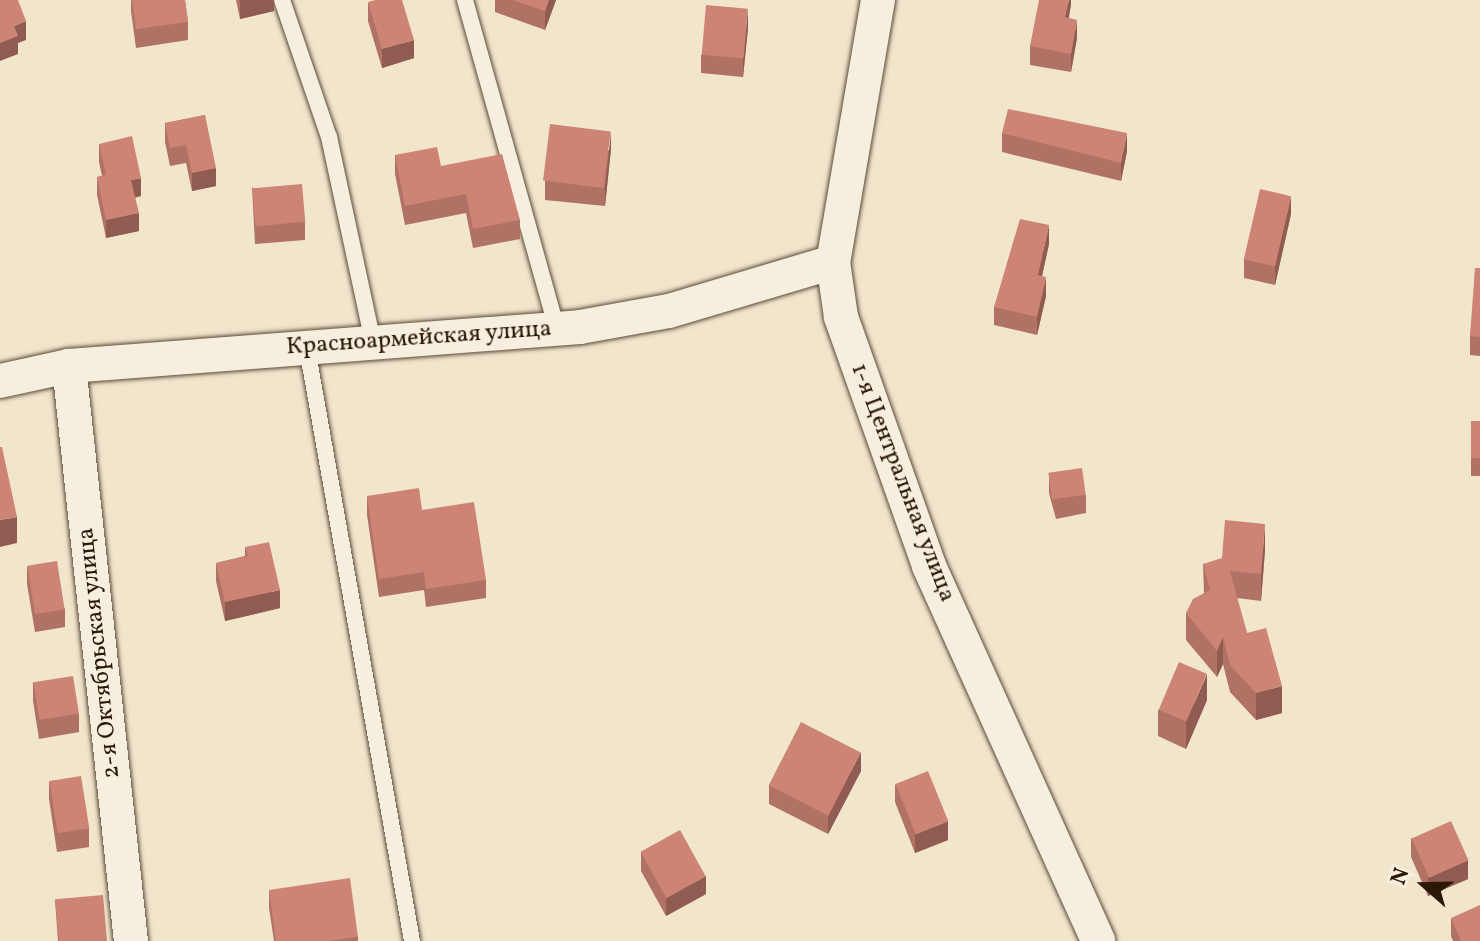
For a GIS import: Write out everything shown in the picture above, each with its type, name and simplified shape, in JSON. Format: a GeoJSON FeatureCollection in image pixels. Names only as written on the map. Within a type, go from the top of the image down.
{"type":"FeatureCollection","features":[{"type":"Feature","properties":{"kind":"street","name":"1-я Центральная улица"},"geometry":{"type":"LineString","coordinates":[[878,0],[833,262],[841,317],[929,566],[1098,941]]}},
{"type":"Feature","properties":{"kind":"street","name":"Красноармейская улица"},"geometry":{"type":"LineString","coordinates":[[0,381],[34,369],[557,329],[669,311],[833,262]]}},
{"type":"Feature","properties":{"kind":"street","name":"2-я Октябрьская улица"},"geometry":{"type":"LineString","coordinates":[[69,366],[131,941]]}},
{"type":"Feature","properties":{"kind":"lane"},"geometry":{"type":"LineString","coordinates":[[282,0],[329,137],[373,343]]}},
{"type":"Feature","properties":{"kind":"lane"},"geometry":{"type":"LineString","coordinates":[[465,0],[557,329]]}},
{"type":"Feature","properties":{"kind":"lane"},"geometry":{"type":"LineString","coordinates":[[307,348],[412,941]]}},
{"type":"Feature","properties":{"kind":"building"},"geometry":{"type":"Polygon","coordinates":[[[0,0],[18,0],[26,21],[14,26],[18,36],[0,43],[0,0]]]}},
{"type":"Feature","properties":{"kind":"building"},"geometry":{"type":"Polygon","coordinates":[[[132,0],[185,0],[188,22],[136,29],[132,0]]]}},
{"type":"Feature","properties":{"kind":"building"},"geometry":{"type":"Polygon","coordinates":[[[402,0],[414,40],[382,49],[368,2],[402,0]]]}},
{"type":"Feature","properties":{"kind":"building"},"geometry":{"type":"Polygon","coordinates":[[[513,0],[549,0],[545,11],[513,0]]]}},
{"type":"Feature","properties":{"kind":"building"},"geometry":{"type":"Polygon","coordinates":[[[1039,0],[1069,0],[1065,17],[1077,20],[1071,54],[1030,46],[1039,0]]]}},
{"type":"Feature","properties":{"kind":"building"},"geometry":{"type":"Polygon","coordinates":[[[706,5],[748,9],[743,58],[702,55],[706,5]]]}},
{"type":"Feature","properties":{"kind":"building"},"geometry":{"type":"Polygon","coordinates":[[[1008,109],[1127,133],[1121,163],[1002,133],[1008,109]]]}},
{"type":"Feature","properties":{"kind":"building"},"geometry":{"type":"Polygon","coordinates":[[[205,115],[216,168],[192,173],[186,145],[170,148],[165,123],[205,115]]]}},
{"type":"Feature","properties":{"kind":"building"},"geometry":{"type":"Polygon","coordinates":[[[550,124],[611,131],[604,188],[543,181],[550,124]]]}},
{"type":"Feature","properties":{"kind":"building"},"geometry":{"type":"Polygon","coordinates":[[[132,136],[141,178],[131,180],[139,213],[106,220],[97,177],[106,175],[99,144],[132,136]]]}},
{"type":"Feature","properties":{"kind":"building"},"geometry":{"type":"Polygon","coordinates":[[[437,147],[441,166],[502,154],[520,220],[473,229],[466,194],[405,206],[395,155],[437,147]]]}},
{"type":"Feature","properties":{"kind":"building"},"geometry":{"type":"Polygon","coordinates":[[[302,184],[305,222],[256,226],[252,188],[302,184]]]}},
{"type":"Feature","properties":{"kind":"building"},"geometry":{"type":"Polygon","coordinates":[[[1260,189],[1291,196],[1275,266],[1244,259],[1260,189]]]}},
{"type":"Feature","properties":{"kind":"building"},"geometry":{"type":"Polygon","coordinates":[[[1020,219],[1049,225],[1038,275],[1046,277],[1037,317],[994,307],[1020,219]]]}},
{"type":"Feature","properties":{"kind":"building"},"geometry":{"type":"Polygon","coordinates":[[[1475,268],[1480,268],[1480,337],[1470,336],[1475,268]]]}},
{"type":"Feature","properties":{"kind":"building"},"geometry":{"type":"Polygon","coordinates":[[[1471,421],[1480,421],[1480,458],[1471,458],[1471,421]]]}},
{"type":"Feature","properties":{"kind":"building"},"geometry":{"type":"Polygon","coordinates":[[[0,447],[17,517],[0,520],[0,447]]]}},
{"type":"Feature","properties":{"kind":"building"},"geometry":{"type":"Polygon","coordinates":[[[1082,468],[1086,495],[1052,499],[1048,473],[1082,468]]]}},
{"type":"Feature","properties":{"kind":"building"},"geometry":{"type":"Polygon","coordinates":[[[419,488],[422,510],[474,502],[486,580],[426,589],[424,572],[379,579],[367,496],[419,488]]]}},
{"type":"Feature","properties":{"kind":"building"},"geometry":{"type":"Polygon","coordinates":[[[1225,520],[1265,524],[1261,574],[1230,571],[1247,633],[1266,628],[1282,686],[1256,693],[1230,665],[1223,637],[1217,651],[1186,613],[1193,599],[1210,590],[1203,564],[1222,558],[1225,520]]]}},
{"type":"Feature","properties":{"kind":"building"},"geometry":{"type":"Polygon","coordinates":[[[269,542],[280,590],[225,602],[216,563],[248,556],[245,547],[269,542]]]}},
{"type":"Feature","properties":{"kind":"building"},"geometry":{"type":"Polygon","coordinates":[[[57,561],[65,609],[35,614],[27,566],[57,561]]]}},
{"type":"Feature","properties":{"kind":"building"},"geometry":{"type":"Polygon","coordinates":[[[1179,662],[1207,674],[1186,722],[1159,710],[1179,662]]]}},
{"type":"Feature","properties":{"kind":"building"},"geometry":{"type":"Polygon","coordinates":[[[73,676],[79,714],[39,720],[33,682],[73,676]]]}},
{"type":"Feature","properties":{"kind":"building"},"geometry":{"type":"Polygon","coordinates":[[[801,722],[861,752],[828,816],[769,785],[801,722]]]}},
{"type":"Feature","properties":{"kind":"building"},"geometry":{"type":"Polygon","coordinates":[[[928,771],[948,821],[916,834],[896,784],[928,771]]]}},
{"type":"Feature","properties":{"kind":"building"},"geometry":{"type":"Polygon","coordinates":[[[81,776],[89,828],[58,833],[49,781],[81,776]]]}},
{"type":"Feature","properties":{"kind":"building"},"geometry":{"type":"Polygon","coordinates":[[[1451,821],[1468,860],[1429,878],[1412,838],[1451,821]]]}},
{"type":"Feature","properties":{"kind":"building"},"geometry":{"type":"Polygon","coordinates":[[[680,830],[706,876],[666,898],[641,852],[680,830]]]}},
{"type":"Feature","properties":{"kind":"building"},"geometry":{"type":"Polygon","coordinates":[[[350,878],[358,937],[328,941],[276,941],[269,890],[350,878]]]}},
{"type":"Feature","properties":{"kind":"building"},"geometry":{"type":"Polygon","coordinates":[[[103,895],[107,941],[59,941],[55,899],[103,895]]]}},
{"type":"Feature","properties":{"kind":"building"},"geometry":{"type":"Polygon","coordinates":[[[1480,905],[1480,941],[1461,941],[1451,918],[1480,905]]]}}]}
